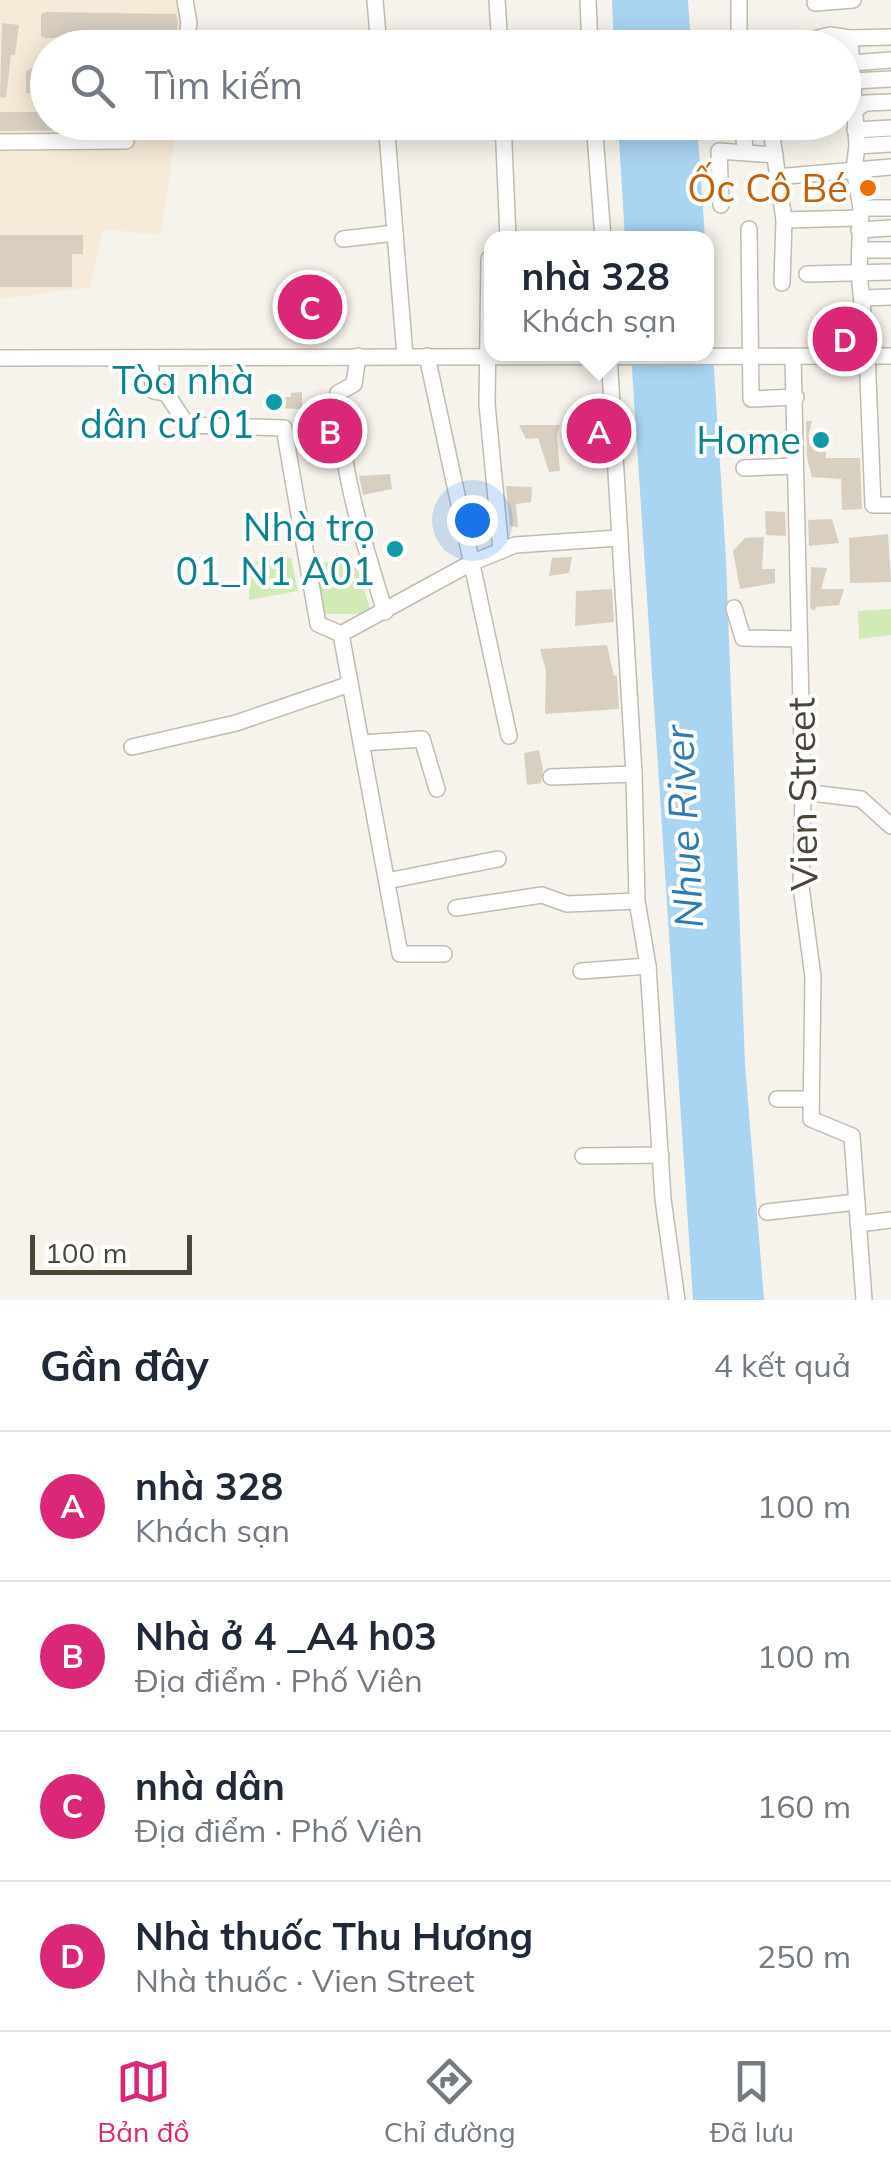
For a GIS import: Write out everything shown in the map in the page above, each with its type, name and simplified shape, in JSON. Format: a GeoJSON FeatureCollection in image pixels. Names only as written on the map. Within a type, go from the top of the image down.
{"type":"FeatureCollection","features":[{"type":"Feature","properties":{"kind":"street"},"geometry":{"type":"LineString","coordinates":[[184,0],[188,30]]}},
{"type":"Feature","properties":{"kind":"street"},"geometry":{"type":"LineString","coordinates":[[376,0],[378,30]]}},
{"type":"Feature","properties":{"kind":"street"},"geometry":{"type":"LineString","coordinates":[[498,0],[499,30]]}},
{"type":"Feature","properties":{"kind":"street"},"geometry":{"type":"LineString","coordinates":[[588,0],[589,30]]}},
{"type":"Feature","properties":{"kind":"street"},"geometry":{"type":"LineString","coordinates":[[739,0],[742,30]]}},
{"type":"Feature","properties":{"kind":"street"},"geometry":{"type":"LineString","coordinates":[[815,3],[853,0]]}},
{"type":"Feature","properties":{"kind":"street"},"geometry":{"type":"LineString","coordinates":[[861,38],[891,37]]}},
{"type":"Feature","properties":{"kind":"street"},"geometry":{"type":"LineString","coordinates":[[861,62],[891,60]]}},
{"type":"Feature","properties":{"kind":"street"},"geometry":{"type":"LineString","coordinates":[[861,81],[891,79]]}},
{"type":"Feature","properties":{"kind":"street"},"geometry":{"type":"LineString","coordinates":[[861,105],[891,102]]}},
{"type":"Feature","properties":{"kind":"street"},"geometry":{"type":"LineString","coordinates":[[861,137],[891,128]]}},
{"type":"Feature","properties":{"kind":"street"},"geometry":{"type":"LineString","coordinates":[[861,139],[891,144]]}},
{"type":"Feature","properties":{"kind":"street"},"geometry":{"type":"LineString","coordinates":[[0,142],[126,140]]}},
{"type":"Feature","properties":{"kind":"street"},"geometry":{"type":"LineString","coordinates":[[387,140],[405,356]]}},
{"type":"Feature","properties":{"kind":"street"},"geometry":{"type":"LineString","coordinates":[[504,140],[508,231]]}},
{"type":"Feature","properties":{"kind":"street"},"geometry":{"type":"LineString","coordinates":[[595,140],[602,231]]}},
{"type":"Feature","properties":{"kind":"street"},"geometry":{"type":"LineString","coordinates":[[744,140],[745,152]]}},
{"type":"Feature","properties":{"kind":"street"},"geometry":{"type":"LineString","coordinates":[[773,140],[784,220],[782,283]]}},
{"type":"Feature","properties":{"kind":"street"},"geometry":{"type":"LineString","coordinates":[[856,140],[854,169],[860,218],[859,272],[872,505],[891,505]]}},
{"type":"Feature","properties":{"kind":"street"},"geometry":{"type":"LineString","coordinates":[[720,205],[719,151],[775,155]]}},
{"type":"Feature","properties":{"kind":"street"},"geometry":{"type":"LineString","coordinates":[[776,176],[891,167]]}},
{"type":"Feature","properties":{"kind":"street"},"geometry":{"type":"LineString","coordinates":[[784,220],[860,218],[891,208]]}},
{"type":"Feature","properties":{"kind":"street"},"geometry":{"type":"LineString","coordinates":[[860,218],[891,228]]}},
{"type":"Feature","properties":{"kind":"street"},"geometry":{"type":"LineString","coordinates":[[749,229],[751,399],[796,397]]}},
{"type":"Feature","properties":{"kind":"street"},"geometry":{"type":"LineString","coordinates":[[343,239],[395,233]]}},
{"type":"Feature","properties":{"kind":"street"},"geometry":{"type":"LineString","coordinates":[[860,250],[891,250]]}},
{"type":"Feature","properties":{"kind":"street"},"geometry":{"type":"LineString","coordinates":[[808,274],[891,272]]}},
{"type":"Feature","properties":{"kind":"street"},"geometry":{"type":"LineString","coordinates":[[863,298],[891,297]]}},
{"type":"Feature","properties":{"kind":"street"},"geometry":{"type":"LineString","coordinates":[[358,356],[354,384],[338,392],[339,423],[349,493],[385,612]]}},
{"type":"Feature","properties":{"kind":"street"},"geometry":{"type":"LineString","coordinates":[[427,356],[509,736]]}},
{"type":"Feature","properties":{"kind":"street"},"geometry":{"type":"LineString","coordinates":[[714,358],[891,356]]}},
{"type":"Feature","properties":{"kind":"street"},"geometry":{"type":"LineString","coordinates":[[0,358],[484,357]]}},
{"type":"Feature","properties":{"kind":"street","name":"Vien Street"},"geometry":{"type":"LineString","coordinates":[[793,357],[802,886],[813,977],[812,1099]]}},
{"type":"Feature","properties":{"kind":"street"},"geometry":{"type":"LineString","coordinates":[[149,358],[154,391],[166,393],[187,425],[284,428],[318,624],[341,634]]}},
{"type":"Feature","properties":{"kind":"street"},"geometry":{"type":"LineString","coordinates":[[486,361],[486,404],[501,551]]}},
{"type":"Feature","properties":{"kind":"street"},"geometry":{"type":"LineString","coordinates":[[615,361],[619,538],[634,774],[637,901],[648,966],[663,1199],[677,1300]]}},
{"type":"Feature","properties":{"kind":"street"},"geometry":{"type":"LineString","coordinates":[[744,468],[794,466]]}},
{"type":"Feature","properties":{"kind":"street"},"geometry":{"type":"LineString","coordinates":[[341,634],[471,563],[515,545],[619,538]]}},
{"type":"Feature","properties":{"kind":"street"},"geometry":{"type":"LineString","coordinates":[[734,608],[743,638],[799,639]]}},
{"type":"Feature","properties":{"kind":"street"},"geometry":{"type":"LineString","coordinates":[[341,634],[400,954],[444,954]]}},
{"type":"Feature","properties":{"kind":"street"},"geometry":{"type":"LineString","coordinates":[[132,747],[236,723],[350,684]]}},
{"type":"Feature","properties":{"kind":"street"},"geometry":{"type":"LineString","coordinates":[[362,743],[422,739],[437,789]]}},
{"type":"Feature","properties":{"kind":"street"},"geometry":{"type":"LineString","coordinates":[[551,778],[634,774]]}},
{"type":"Feature","properties":{"kind":"street"},"geometry":{"type":"LineString","coordinates":[[803,792],[861,800],[891,826]]}},
{"type":"Feature","properties":{"kind":"street"},"geometry":{"type":"LineString","coordinates":[[386,881],[498,859]]}},
{"type":"Feature","properties":{"kind":"street"},"geometry":{"type":"LineString","coordinates":[[456,908],[542,895],[568,904],[637,901]]}},
{"type":"Feature","properties":{"kind":"street"},"geometry":{"type":"LineString","coordinates":[[581,972],[648,966]]}},
{"type":"Feature","properties":{"kind":"street"},"geometry":{"type":"LineString","coordinates":[[777,1099],[812,1099],[811,1119],[852,1136],[864,1300]]}},
{"type":"Feature","properties":{"kind":"street"},"geometry":{"type":"LineString","coordinates":[[584,1156],[661,1154]]}},
{"type":"Feature","properties":{"kind":"street"},"geometry":{"type":"LineString","coordinates":[[766,1212],[856,1202]]}},
{"type":"Feature","properties":{"kind":"street"},"geometry":{"type":"LineString","coordinates":[[858,1224],[891,1220]]}},
{"type":"Feature","properties":{"kind":"shaded area"},"geometry":{"type":"Polygon","coordinates":[[[0,0],[195,0],[191,30],[30,30],[30,140],[175,140],[161,235],[103,229],[90,287],[0,299],[0,0]]]}},
{"type":"Feature","properties":{"kind":"green space"},"geometry":{"type":"Polygon","coordinates":[[[291,558],[298,591],[249,600],[250,562],[291,558]]]}},
{"type":"Feature","properties":{"kind":"green space"},"geometry":{"type":"Polygon","coordinates":[[[310,562],[355,562],[372,614],[321,614],[310,562]]]}},
{"type":"Feature","properties":{"kind":"green space"},"geometry":{"type":"Polygon","coordinates":[[[891,609],[891,635],[859,639],[858,611],[891,609]]]}},
{"type":"Feature","properties":{"kind":"water"},"geometry":{"type":"Polygon","coordinates":[[[612,0],[688,0],[690,30],[613,30],[612,0]]]}},
{"type":"Feature","properties":{"kind":"water"},"geometry":{"type":"Polygon","coordinates":[[[619,140],[698,140],[705,231],[625,231],[619,140]]]}},
{"type":"Feature","properties":{"kind":"water","name":"Nhue River"},"geometry":{"type":"Polygon","coordinates":[[[631,361],[714,361],[726,560],[745,1064],[764,1300],[693,1300],[631,361]]]}},
{"type":"Feature","properties":{"kind":"building"},"geometry":{"type":"Polygon","coordinates":[[[41,14],[176,14],[178,23],[176,30],[41,30],[41,14]]]}},
{"type":"Feature","properties":{"kind":"building"},"geometry":{"type":"Polygon","coordinates":[[[2,23],[19,25],[6,98],[0,97],[2,23]]]}},
{"type":"Feature","properties":{"kind":"building"},"geometry":{"type":"Polygon","coordinates":[[[30,69],[30,93],[26,93],[26,71],[30,69]]]}},
{"type":"Feature","properties":{"kind":"building"},"geometry":{"type":"Polygon","coordinates":[[[0,112],[30,112],[30,131],[0,131],[0,112]]]}},
{"type":"Feature","properties":{"kind":"building"},"geometry":{"type":"Polygon","coordinates":[[[0,235],[83,235],[83,254],[72,254],[72,287],[0,287],[0,235]]]}},
{"type":"Feature","properties":{"kind":"building"},"geometry":{"type":"Polygon","coordinates":[[[302,392],[302,409],[265,408],[262,397],[291,397],[291,393],[302,392]]]}},
{"type":"Feature","properties":{"kind":"building"},"geometry":{"type":"Polygon","coordinates":[[[806,421],[812,421],[808,437],[826,437],[826,458],[860,458],[862,509],[842,510],[841,479],[812,477],[806,421]]]}},
{"type":"Feature","properties":{"kind":"building"},"geometry":{"type":"Polygon","coordinates":[[[519,425],[560,425],[560,471],[549,472],[538,438],[526,439],[519,425]]]}},
{"type":"Feature","properties":{"kind":"building"},"geometry":{"type":"Polygon","coordinates":[[[390,474],[392,489],[363,495],[359,476],[390,474]]]}},
{"type":"Feature","properties":{"kind":"building"},"geometry":{"type":"Polygon","coordinates":[[[506,486],[532,487],[531,502],[516,504],[518,527],[510,526],[506,486]]]}},
{"type":"Feature","properties":{"kind":"building"},"geometry":{"type":"Polygon","coordinates":[[[765,511],[785,512],[786,536],[766,535],[765,511]]]}},
{"type":"Feature","properties":{"kind":"building"},"geometry":{"type":"Polygon","coordinates":[[[832,519],[839,543],[809,546],[808,520],[832,519]]]}},
{"type":"Feature","properties":{"kind":"building"},"geometry":{"type":"Polygon","coordinates":[[[888,534],[891,582],[850,583],[849,538],[888,534]]]}},
{"type":"Feature","properties":{"kind":"building"},"geometry":{"type":"Polygon","coordinates":[[[764,537],[762,569],[775,569],[775,583],[740,589],[733,551],[745,538],[764,537]]]}},
{"type":"Feature","properties":{"kind":"building"},"geometry":{"type":"Polygon","coordinates":[[[572,557],[569,573],[549,576],[552,558],[572,557]]]}},
{"type":"Feature","properties":{"kind":"building"},"geometry":{"type":"Polygon","coordinates":[[[811,567],[827,568],[821,589],[844,589],[839,605],[816,607],[815,611],[810,608],[811,567]]]}},
{"type":"Feature","properties":{"kind":"building"},"geometry":{"type":"Polygon","coordinates":[[[612,589],[614,622],[575,626],[576,591],[612,589]]]}},
{"type":"Feature","properties":{"kind":"building"},"geometry":{"type":"Polygon","coordinates":[[[607,645],[614,676],[617,675],[619,709],[545,714],[546,671],[540,649],[607,645]]]}},
{"type":"Feature","properties":{"kind":"building"},"geometry":{"type":"Polygon","coordinates":[[[539,750],[541,783],[527,785],[524,753],[539,750]]]}},
{"type":"Feature","properties":{"kind":"place","name":"Ốc Cô Bé"},"geometry":{"type":"Point","coordinates":[868,188]}},
{"type":"Feature","properties":{"kind":"place","name":"nhà dân"},"geometry":{"type":"Point","coordinates":[310,307]}},
{"type":"Feature","properties":{"kind":"place","name":"Nhà thuốc Thu Hương"},"geometry":{"type":"Point","coordinates":[845,339]}},
{"type":"Feature","properties":{"kind":"place","name":"Tòa nhà dân cư 01"},"geometry":{"type":"Point","coordinates":[274,402]}},
{"type":"Feature","properties":{"kind":"place","name":"Nhà ở 4 _A4 h03"},"geometry":{"type":"Point","coordinates":[330,431]}},
{"type":"Feature","properties":{"kind":"place","name":"nhà 328"},"geometry":{"type":"Point","coordinates":[599,431]}},
{"type":"Feature","properties":{"kind":"place","name":"Home"},"geometry":{"type":"Point","coordinates":[821,440]}},
{"type":"Feature","properties":{"kind":"place","name":"Nhà trọ 01_N1 A01"},"geometry":{"type":"Point","coordinates":[395,549]}}]}
